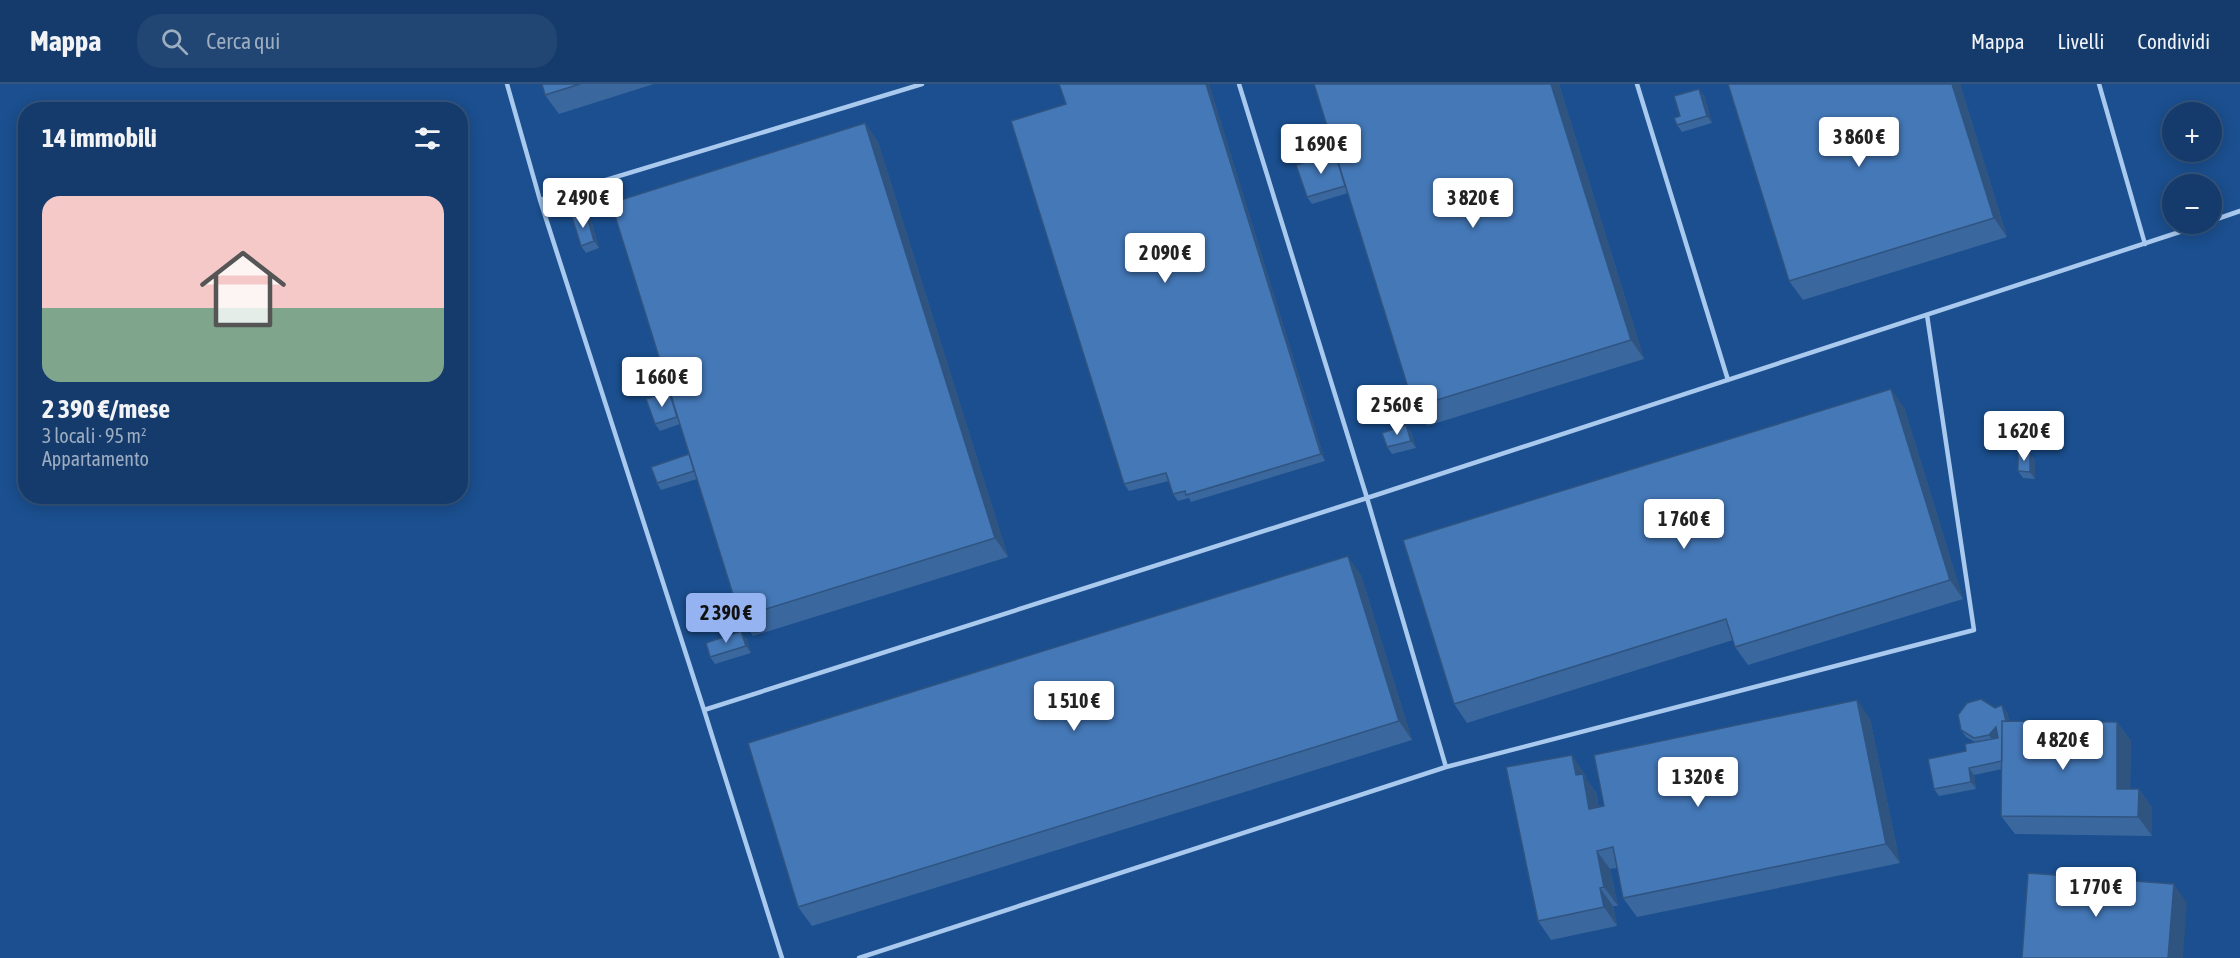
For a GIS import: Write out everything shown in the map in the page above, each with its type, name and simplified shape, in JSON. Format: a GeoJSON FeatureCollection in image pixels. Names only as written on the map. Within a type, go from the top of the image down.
{"type":"FeatureCollection","features":[{"type":"Feature","properties":{"kind":"lane"},"geometry":{"type":"LineString","coordinates":[[507,84],[540,200],[782,958]]}},
{"type":"Feature","properties":{"kind":"lane"},"geometry":{"type":"LineString","coordinates":[[540,200],[922,84]]}},
{"type":"Feature","properties":{"kind":"lane"},"geometry":{"type":"LineString","coordinates":[[1239,84],[1367,498],[1446,767]]}},
{"type":"Feature","properties":{"kind":"lane"},"geometry":{"type":"LineString","coordinates":[[1637,84],[1728,380]]}},
{"type":"Feature","properties":{"kind":"lane"},"geometry":{"type":"LineString","coordinates":[[2099,84],[2145,244]]}},
{"type":"Feature","properties":{"kind":"lane"},"geometry":{"type":"LineString","coordinates":[[2222,217],[2240,211]]}},
{"type":"Feature","properties":{"kind":"lane"},"geometry":{"type":"LineString","coordinates":[[704,710],[1367,498],[2174,234]]}},
{"type":"Feature","properties":{"kind":"lane"},"geometry":{"type":"LineString","coordinates":[[859,958],[1446,767],[1974,630],[1927,315]]}},
{"type":"Feature","properties":{"kind":"building"},"geometry":{"type":"Polygon","coordinates":[[[542,84],[580,84],[545,95],[542,84]]]}},
{"type":"Feature","properties":{"kind":"building"},"geometry":{"type":"Polygon","coordinates":[[[1059,84],[1206,84],[1321,454],[1186,495],[1185,491],[1173,494],[1166,473],[1124,484],[1011,121],[1066,104],[1059,84]]]}},
{"type":"Feature","properties":{"kind":"building"},"geometry":{"type":"Polygon","coordinates":[[[1314,84],[1551,84],[1631,340],[1414,407],[1314,84]]]}},
{"type":"Feature","properties":{"kind":"building"},"geometry":{"type":"Polygon","coordinates":[[[1728,84],[1952,84],[1994,218],[1789,281],[1728,84]]]}},
{"type":"Feature","properties":{"kind":"building"},"geometry":{"type":"Polygon","coordinates":[[[1699,89],[1707,116],[1677,125],[1674,118],[1680,116],[1674,96],[1699,89]]]}},
{"type":"Feature","properties":{"kind":"building"},"geometry":{"type":"Polygon","coordinates":[[[865,123],[995,538],[740,617],[611,203],[865,123]]]}},
{"type":"Feature","properties":{"kind":"building"},"geometry":{"type":"Polygon","coordinates":[[[1335,153],[1345,186],[1307,197],[1296,165],[1335,153]]]}},
{"type":"Feature","properties":{"kind":"building"},"geometry":{"type":"Polygon","coordinates":[[[586,213],[594,241],[581,246],[572,217],[586,213]]]}},
{"type":"Feature","properties":{"kind":"building"},"geometry":{"type":"Polygon","coordinates":[[[1891,389],[1950,580],[1735,647],[1726,619],[1454,704],[1403,540],[1891,389]]]}},
{"type":"Feature","properties":{"kind":"building"},"geometry":{"type":"Polygon","coordinates":[[[669,391],[677,417],[655,424],[646,399],[669,391]]]}},
{"type":"Feature","properties":{"kind":"building"},"geometry":{"type":"Polygon","coordinates":[[[1406,425],[1411,441],[1387,447],[1382,433],[1406,425]]]}},
{"type":"Feature","properties":{"kind":"building"},"geometry":{"type":"Polygon","coordinates":[[[2018,453],[2030,453],[2030,472],[2018,471],[2018,453]]]}},
{"type":"Feature","properties":{"kind":"building"},"geometry":{"type":"Polygon","coordinates":[[[689,454],[694,471],[657,483],[651,467],[689,454]]]}},
{"type":"Feature","properties":{"kind":"building"},"geometry":{"type":"Polygon","coordinates":[[[1348,556],[1399,721],[798,907],[748,743],[1348,556]]]}},
{"type":"Feature","properties":{"kind":"building"},"geometry":{"type":"Polygon","coordinates":[[[741,631],[746,646],[710,657],[706,643],[741,631]]]}},
{"type":"Feature","properties":{"kind":"building"},"geometry":{"type":"Polygon","coordinates":[[[1981,699],[1995,708],[2002,705],[2006,721],[2002,721],[2002,761],[1969,768],[1971,782],[1934,789],[1928,759],[1966,751],[1965,744],[1998,738],[1996,727],[1989,735],[1974,738],[1961,730],[1958,715],[1967,703],[1981,699]]]}},
{"type":"Feature","properties":{"kind":"building"},"geometry":{"type":"Polygon","coordinates":[[[1857,700],[1886,844],[1623,898],[1613,847],[1597,851],[1604,887],[1600,888],[1604,907],[1538,921],[1506,767],[1572,755],[1576,775],[1583,774],[1589,809],[1604,806],[1594,755],[1857,700]]]}},
{"type":"Feature","properties":{"kind":"building"},"geometry":{"type":"Polygon","coordinates":[[[2002,721],[2117,722],[2117,789],[2139,789],[2138,817],[2001,816],[2002,721]]]}},
{"type":"Feature","properties":{"kind":"building"},"geometry":{"type":"Polygon","coordinates":[[[2028,873],[2174,884],[2168,958],[2022,958],[2028,873]]]}}]}
